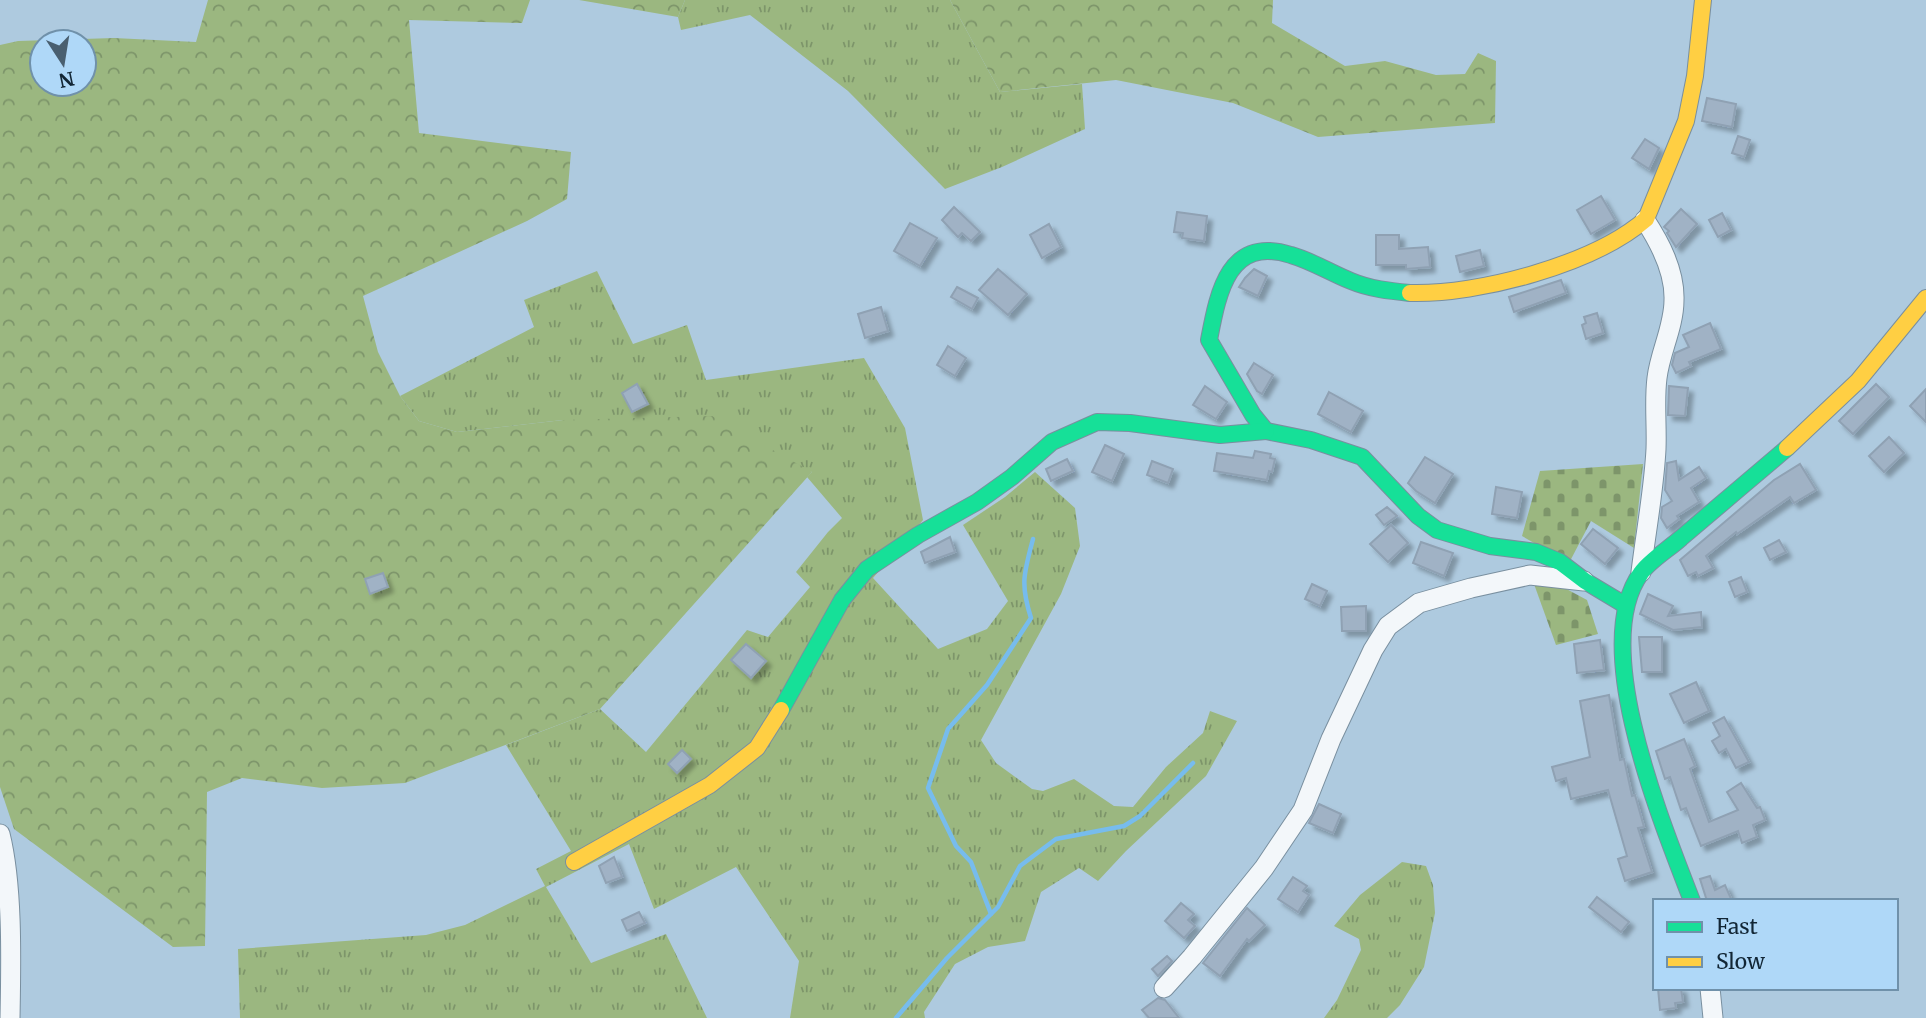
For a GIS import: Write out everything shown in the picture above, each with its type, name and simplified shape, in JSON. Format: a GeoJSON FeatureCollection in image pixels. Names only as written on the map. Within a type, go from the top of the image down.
{"type":"FeatureCollection","features":[{"type":"Feature","properties":{"kind":"street"},"geometry":{"type":"LineString","coordinates":[[1266,431],[1253,415],[1209,340],[1220,291],[1233,268],[1248,253],[1264,248],[1297,257],[1365,286],[1409,293],[1450,292],[1487,287],[1586,254],[1624,236],[1645,220],[1686,122],[1697,60],[1703,0]]}},
{"type":"Feature","properties":{"kind":"street"},"geometry":{"type":"LineString","coordinates":[[1645,220],[1666,260],[1674,300],[1657,378],[1656,450],[1641,572],[1625,605],[1622,649],[1627,694],[1644,764],[1691,899]]}},
{"type":"Feature","properties":{"kind":"street"},"geometry":{"type":"LineString","coordinates":[[1641,572],[1791,445],[1858,381],[1926,298]]}},
{"type":"Feature","properties":{"kind":"street"},"geometry":{"type":"LineString","coordinates":[[574,862],[710,785],[757,748],[842,600],[867,569],[918,535],[977,502],[1012,477],[1052,442],[1097,422],[1130,423],[1220,435],[1266,431],[1311,440],[1362,457],[1418,516],[1437,530],[1490,546],[1536,552],[1560,562],[1625,605]]}},
{"type":"Feature","properties":{"kind":"street"},"geometry":{"type":"LineString","coordinates":[[1164,988],[1264,868],[1303,810],[1331,739],[1373,650],[1388,626],[1419,603],[1471,588],[1530,575],[1585,581]]}},
{"type":"Feature","properties":{"kind":"street"},"geometry":{"type":"LineString","coordinates":[[0,834],[5,854],[8,898],[10,1018]]}},
{"type":"Feature","properties":{"kind":"street"},"geometry":{"type":"LineString","coordinates":[[1710,990],[1713,1018]]}},
{"type":"Feature","properties":{"kind":"green space"},"geometry":{"type":"Polygon","coordinates":[[[208,0],[530,0],[522,23],[409,20],[419,133],[571,152],[567,199],[527,221],[363,296],[378,352],[400,396],[419,421],[457,432],[563,420],[712,416],[812,472],[600,709],[405,783],[322,788],[242,778],[207,792],[205,946],[173,947],[14,829],[0,787],[0,45],[28,41],[28,98],[98,98],[98,38],[196,42],[208,0]]]}},
{"type":"Feature","properties":{"kind":"green space"},"geometry":{"type":"Polygon","coordinates":[[[579,0],[685,0],[678,17],[579,0]]]}},
{"type":"Feature","properties":{"kind":"green space"},"geometry":{"type":"Polygon","coordinates":[[[685,0],[950,0],[1000,92],[1082,84],[1085,129],[1002,167],[945,189],[848,91],[750,15],[681,30],[678,17],[685,0]]]}},
{"type":"Feature","properties":{"kind":"green space"},"geometry":{"type":"Polygon","coordinates":[[[950,0],[1273,0],[1272,23],[1345,66],[1385,61],[1436,75],[1465,74],[1478,53],[1496,61],[1495,123],[1318,137],[1233,103],[1116,80],[1000,92],[950,0]]]}},
{"type":"Feature","properties":{"kind":"green space"},"geometry":{"type":"Polygon","coordinates":[[[597,271],[633,344],[687,325],[706,380],[864,358],[905,428],[923,520],[873,578],[938,649],[987,629],[1008,601],[963,525],[1005,497],[1035,472],[1075,508],[1080,546],[1061,594],[981,740],[996,763],[1032,789],[1043,791],[1074,779],[1114,806],[1133,807],[1166,767],[1203,733],[1210,711],[1237,721],[1206,776],[1098,881],[1079,868],[1041,892],[1025,941],[988,947],[955,964],[924,1012],[925,1018],[790,1018],[799,961],[736,867],[654,909],[629,844],[546,887],[591,963],[666,934],[707,1018],[240,1018],[238,949],[426,935],[465,925],[545,886],[536,869],[571,851],[506,745],[600,709],[646,752],[747,630],[768,637],[810,587],[796,572],[842,518],[807,477],[812,472],[563,420],[457,432],[419,421],[400,396],[534,327],[524,300],[597,271]]]}},
{"type":"Feature","properties":{"kind":"green space"},"geometry":{"type":"Polygon","coordinates":[[[1643,464],[1634,548],[1591,521],[1569,563],[1522,536],[1540,471],[1643,464]]]}},
{"type":"Feature","properties":{"kind":"green space"},"geometry":{"type":"Polygon","coordinates":[[[1534,584],[1559,585],[1587,600],[1598,634],[1556,645],[1534,584]]]}},
{"type":"Feature","properties":{"kind":"green space"},"geometry":{"type":"Polygon","coordinates":[[[1402,862],[1426,866],[1433,885],[1435,913],[1424,967],[1400,1005],[1387,1018],[1324,1018],[1337,1000],[1361,950],[1359,939],[1334,926],[1360,895],[1402,862]]]}},
{"type":"Feature","properties":{"kind":"building"},"geometry":{"type":"Polygon","coordinates":[[[1707,98],[1736,104],[1732,127],[1702,121],[1707,98]]]}},
{"type":"Feature","properties":{"kind":"building"},"geometry":{"type":"Polygon","coordinates":[[[1738,136],[1750,140],[1744,157],[1732,153],[1738,136]]]}},
{"type":"Feature","properties":{"kind":"building"},"geometry":{"type":"Polygon","coordinates":[[[1645,139],[1659,148],[1649,169],[1632,158],[1645,139]]]}},
{"type":"Feature","properties":{"kind":"building"},"geometry":{"type":"Polygon","coordinates":[[[1601,196],[1615,220],[1591,234],[1577,210],[1601,196]]]}},
{"type":"Feature","properties":{"kind":"building"},"geometry":{"type":"Polygon","coordinates":[[[954,207],[980,232],[971,241],[962,233],[958,237],[942,220],[954,207]]]}},
{"type":"Feature","properties":{"kind":"building"},"geometry":{"type":"Polygon","coordinates":[[[1681,209],[1697,224],[1676,247],[1667,233],[1669,231],[1664,227],[1681,209]]]}},
{"type":"Feature","properties":{"kind":"building"},"geometry":{"type":"Polygon","coordinates":[[[1177,212],[1207,216],[1204,241],[1182,238],[1183,233],[1174,232],[1177,212]]]}},
{"type":"Feature","properties":{"kind":"building"},"geometry":{"type":"Polygon","coordinates":[[[1722,213],[1731,230],[1718,237],[1709,220],[1722,213]]]}},
{"type":"Feature","properties":{"kind":"building"},"geometry":{"type":"Polygon","coordinates":[[[910,223],[937,238],[920,266],[894,251],[910,223]]]}},
{"type":"Feature","properties":{"kind":"building"},"geometry":{"type":"Polygon","coordinates":[[[1049,224],[1061,247],[1042,258],[1030,235],[1049,224]]]}},
{"type":"Feature","properties":{"kind":"building"},"geometry":{"type":"Polygon","coordinates":[[[1376,235],[1399,235],[1399,249],[1428,247],[1430,267],[1406,269],[1406,265],[1376,265],[1376,235]]]}},
{"type":"Feature","properties":{"kind":"building"},"geometry":{"type":"Polygon","coordinates":[[[1480,250],[1484,266],[1460,272],[1456,256],[1480,250]]]}},
{"type":"Feature","properties":{"kind":"building"},"geometry":{"type":"Polygon","coordinates":[[[998,269],[1027,294],[1008,315],[979,290],[998,269]]]}},
{"type":"Feature","properties":{"kind":"building"},"geometry":{"type":"Polygon","coordinates":[[[1254,269],[1267,276],[1258,296],[1239,287],[1254,269]]]}},
{"type":"Feature","properties":{"kind":"building"},"geometry":{"type":"Polygon","coordinates":[[[1561,280],[1566,293],[1514,312],[1509,297],[1561,280]]]}},
{"type":"Feature","properties":{"kind":"building"},"geometry":{"type":"Polygon","coordinates":[[[957,287],[978,298],[972,309],[951,297],[957,287]]]}},
{"type":"Feature","properties":{"kind":"building"},"geometry":{"type":"Polygon","coordinates":[[[881,307],[888,331],[865,338],[858,314],[881,307]]]}},
{"type":"Feature","properties":{"kind":"building"},"geometry":{"type":"Polygon","coordinates":[[[1597,313],[1603,333],[1586,339],[1582,325],[1586,323],[1584,317],[1597,313]]]}},
{"type":"Feature","properties":{"kind":"building"},"geometry":{"type":"Polygon","coordinates":[[[1710,323],[1721,349],[1689,362],[1691,366],[1676,373],[1672,365],[1675,353],[1689,347],[1683,335],[1710,323]]]}},
{"type":"Feature","properties":{"kind":"building"},"geometry":{"type":"Polygon","coordinates":[[[948,346],[966,358],[955,376],[937,365],[948,346]]]}},
{"type":"Feature","properties":{"kind":"building"},"geometry":{"type":"Polygon","coordinates":[[[1254,363],[1273,375],[1262,394],[1257,391],[1247,374],[1254,363]]]}},
{"type":"Feature","properties":{"kind":"building"},"geometry":{"type":"Polygon","coordinates":[[[637,384],[648,404],[632,412],[622,393],[637,384]]]}},
{"type":"Feature","properties":{"kind":"building"},"geometry":{"type":"Polygon","coordinates":[[[1876,384],[1889,397],[1853,434],[1839,421],[1876,384]]]}},
{"type":"Feature","properties":{"kind":"building"},"geometry":{"type":"Polygon","coordinates":[[[1205,386],[1227,402],[1216,419],[1193,405],[1205,386]]]}},
{"type":"Feature","properties":{"kind":"building"},"geometry":{"type":"Polygon","coordinates":[[[1669,386],[1688,388],[1685,416],[1668,415],[1669,386]]]}},
{"type":"Feature","properties":{"kind":"building"},"geometry":{"type":"Polygon","coordinates":[[[1926,389],[1926,422],[1910,406],[1926,389]]]}},
{"type":"Feature","properties":{"kind":"building"},"geometry":{"type":"Polygon","coordinates":[[[1329,392],[1363,411],[1351,432],[1318,414],[1329,392]]]}},
{"type":"Feature","properties":{"kind":"building"},"geometry":{"type":"Polygon","coordinates":[[[1889,437],[1904,453],[1884,472],[1869,456],[1889,437]]]}},
{"type":"Feature","properties":{"kind":"building"},"geometry":{"type":"Polygon","coordinates":[[[1105,445],[1124,454],[1112,481],[1092,472],[1105,445]]]}},
{"type":"Feature","properties":{"kind":"building"},"geometry":{"type":"Polygon","coordinates":[[[1255,451],[1271,454],[1270,458],[1275,459],[1267,480],[1214,471],[1217,453],[1253,458],[1255,451]]]}},
{"type":"Feature","properties":{"kind":"building"},"geometry":{"type":"Polygon","coordinates":[[[1425,457],[1453,474],[1435,503],[1408,483],[1425,457]]]}},
{"type":"Feature","properties":{"kind":"building"},"geometry":{"type":"Polygon","coordinates":[[[1067,459],[1073,471],[1051,481],[1046,469],[1067,459]]]}},
{"type":"Feature","properties":{"kind":"building"},"geometry":{"type":"Polygon","coordinates":[[[1152,461],[1173,469],[1168,483],[1147,475],[1152,461]]]}},
{"type":"Feature","properties":{"kind":"building"},"geometry":{"type":"Polygon","coordinates":[[[1676,461],[1679,480],[1699,467],[1706,478],[1691,488],[1699,502],[1677,516],[1679,519],[1667,528],[1661,518],[1662,507],[1672,501],[1665,490],[1667,463],[1676,461]]]}},
{"type":"Feature","properties":{"kind":"building"},"geometry":{"type":"Polygon","coordinates":[[[1800,464],[1816,490],[1794,503],[1790,497],[1737,534],[1736,532],[1706,556],[1713,568],[1698,576],[1696,572],[1688,576],[1680,560],[1774,480],[1800,464]]]}},
{"type":"Feature","properties":{"kind":"building"},"geometry":{"type":"Polygon","coordinates":[[[1496,487],[1522,492],[1517,518],[1492,514],[1496,487]]]}},
{"type":"Feature","properties":{"kind":"building"},"geometry":{"type":"Polygon","coordinates":[[[1387,507],[1397,516],[1384,525],[1376,515],[1387,507]]]}},
{"type":"Feature","properties":{"kind":"building"},"geometry":{"type":"Polygon","coordinates":[[[1391,525],[1408,543],[1388,562],[1370,544],[1391,525]]]}},
{"type":"Feature","properties":{"kind":"building"},"geometry":{"type":"Polygon","coordinates":[[[1593,529],[1618,548],[1605,564],[1581,544],[1593,529]]]}},
{"type":"Feature","properties":{"kind":"building"},"geometry":{"type":"Polygon","coordinates":[[[950,537],[955,552],[925,563],[921,552],[950,537]]]}},
{"type":"Feature","properties":{"kind":"building"},"geometry":{"type":"Polygon","coordinates":[[[1779,540],[1786,552],[1770,560],[1764,548],[1779,540]]]}},
{"type":"Feature","properties":{"kind":"building"},"geometry":{"type":"Polygon","coordinates":[[[1421,542],[1453,553],[1444,576],[1413,563],[1421,542]]]}},
{"type":"Feature","properties":{"kind":"building"},"geometry":{"type":"Polygon","coordinates":[[[383,573],[388,587],[370,594],[365,579],[383,573]]]}},
{"type":"Feature","properties":{"kind":"building"},"geometry":{"type":"Polygon","coordinates":[[[1741,577],[1747,592],[1735,597],[1729,582],[1741,577]]]}},
{"type":"Feature","properties":{"kind":"building"},"geometry":{"type":"Polygon","coordinates":[[[1312,584],[1327,591],[1320,606],[1305,599],[1312,584]]]}},
{"type":"Feature","properties":{"kind":"building"},"geometry":{"type":"Polygon","coordinates":[[[1648,594],[1673,606],[1668,616],[1701,612],[1702,627],[1673,630],[1640,614],[1648,594]]]}},
{"type":"Feature","properties":{"kind":"building"},"geometry":{"type":"Polygon","coordinates":[[[1366,606],[1366,631],[1342,631],[1341,607],[1366,606]]]}},
{"type":"Feature","properties":{"kind":"building"},"geometry":{"type":"Polygon","coordinates":[[[1639,637],[1662,637],[1662,672],[1642,672],[1639,637]]]}},
{"type":"Feature","properties":{"kind":"building"},"geometry":{"type":"Polygon","coordinates":[[[1600,640],[1604,670],[1577,673],[1574,644],[1600,640]]]}},
{"type":"Feature","properties":{"kind":"building"},"geometry":{"type":"Polygon","coordinates":[[[746,644],[766,661],[751,678],[731,660],[746,644]]]}},
{"type":"Feature","properties":{"kind":"building"},"geometry":{"type":"Polygon","coordinates":[[[1696,682],[1709,711],[1684,723],[1670,694],[1696,682]]]}},
{"type":"Feature","properties":{"kind":"building"},"geometry":{"type":"Polygon","coordinates":[[[1609,695],[1620,760],[1624,759],[1632,796],[1635,795],[1644,827],[1638,828],[1652,872],[1625,881],[1618,859],[1627,856],[1608,790],[1571,799],[1566,778],[1556,781],[1552,767],[1590,757],[1580,701],[1609,695]]]}},
{"type":"Feature","properties":{"kind":"building"},"geometry":{"type":"Polygon","coordinates":[[[1724,717],[1749,762],[1736,768],[1726,749],[1719,753],[1712,741],[1720,736],[1713,723],[1724,717]]]}},
{"type":"Feature","properties":{"kind":"building"},"geometry":{"type":"Polygon","coordinates":[[[1684,739],[1695,766],[1690,769],[1709,822],[1738,810],[1727,792],[1741,783],[1757,808],[1760,807],[1765,820],[1753,825],[1757,837],[1742,843],[1738,831],[1701,846],[1686,808],[1681,810],[1670,777],[1665,779],[1656,751],[1684,739]]]}},
{"type":"Feature","properties":{"kind":"building"},"geometry":{"type":"Polygon","coordinates":[[[682,750],[691,759],[677,773],[668,764],[682,750]]]}},
{"type":"Feature","properties":{"kind":"building"},"geometry":{"type":"Polygon","coordinates":[[[1319,804],[1341,814],[1333,833],[1309,823],[1319,804]]]}},
{"type":"Feature","properties":{"kind":"building"},"geometry":{"type":"Polygon","coordinates":[[[614,857],[622,877],[606,883],[599,866],[614,857]]]}},
{"type":"Feature","properties":{"kind":"building"},"geometry":{"type":"Polygon","coordinates":[[[1710,876],[1715,890],[1725,885],[1731,899],[1706,899],[1700,879],[1710,876]]]}},
{"type":"Feature","properties":{"kind":"building"},"geometry":{"type":"Polygon","coordinates":[[[1293,877],[1307,886],[1303,891],[1309,895],[1298,912],[1278,899],[1293,877]]]}},
{"type":"Feature","properties":{"kind":"building"},"geometry":{"type":"Polygon","coordinates":[[[1597,897],[1629,922],[1621,932],[1589,907],[1597,897]]]}},
{"type":"Feature","properties":{"kind":"building"},"geometry":{"type":"Polygon","coordinates":[[[1181,903],[1194,914],[1188,920],[1195,926],[1184,938],[1165,921],[1181,903]]]}},
{"type":"Feature","properties":{"kind":"building"},"geometry":{"type":"Polygon","coordinates":[[[1247,908],[1265,925],[1249,941],[1247,939],[1220,976],[1203,963],[1247,908]]]}},
{"type":"Feature","properties":{"kind":"building"},"geometry":{"type":"Polygon","coordinates":[[[639,912],[645,923],[627,931],[622,920],[639,912]]]}},
{"type":"Feature","properties":{"kind":"building"},"geometry":{"type":"Polygon","coordinates":[[[1167,956],[1172,961],[1158,976],[1152,969],[1167,956]]]}},
{"type":"Feature","properties":{"kind":"building"},"geometry":{"type":"Polygon","coordinates":[[[1658,990],[1681,990],[1683,1002],[1675,1003],[1676,1008],[1660,1010],[1658,990]]]}},
{"type":"Feature","properties":{"kind":"building"},"geometry":{"type":"Polygon","coordinates":[[[1158,998],[1165,1000],[1179,1018],[1149,1018],[1142,1010],[1158,998]]]}},
{"type":"Feature","properties":{"kind":"waterway"},"geometry":{"type":"LineString","coordinates":[[991,914],[971,862],[956,846],[928,788],[948,729],[987,685],[1031,618],[1025,596],[1024,578],[1033,539]]}},
{"type":"Feature","properties":{"kind":"waterway"},"geometry":{"type":"LineString","coordinates":[[896,1018],[947,958],[998,907],[1020,866],[1056,839],[1124,826],[1140,816],[1193,763]]}},
{"type":"Feature","properties":{"kind":"traffic: fast"},"geometry":{"type":"LineString","coordinates":[[1410,293],[1358,284],[1291,255],[1270,251],[1253,253],[1240,261],[1222,287],[1209,340],[1253,415],[1266,431],[1311,440],[1362,457],[1418,516],[1437,530],[1490,546],[1536,552],[1560,562],[1625,605]]}},
{"type":"Feature","properties":{"kind":"traffic: fast"},"geometry":{"type":"LineString","coordinates":[[781,710],[842,600],[867,569],[918,535],[977,502],[1012,477],[1052,442],[1097,422],[1130,423],[1220,435],[1266,431]]}},
{"type":"Feature","properties":{"kind":"traffic: fast"},"geometry":{"type":"LineString","coordinates":[[1691,899],[1664,828],[1636,736],[1626,689],[1623,644],[1627,605],[1641,573],[1649,564],[1787,448]]}},
{"type":"Feature","properties":{"kind":"traffic: slow"},"geometry":{"type":"LineString","coordinates":[[1410,293],[1469,289],[1534,274],[1597,250],[1646,219],[1686,121],[1695,76],[1703,0]]}},
{"type":"Feature","properties":{"kind":"traffic: slow"},"geometry":{"type":"LineString","coordinates":[[1787,448],[1858,381],[1926,298]]}},
{"type":"Feature","properties":{"kind":"traffic: slow"},"geometry":{"type":"LineString","coordinates":[[574,862],[710,785],[757,748],[781,710]]}}]}
